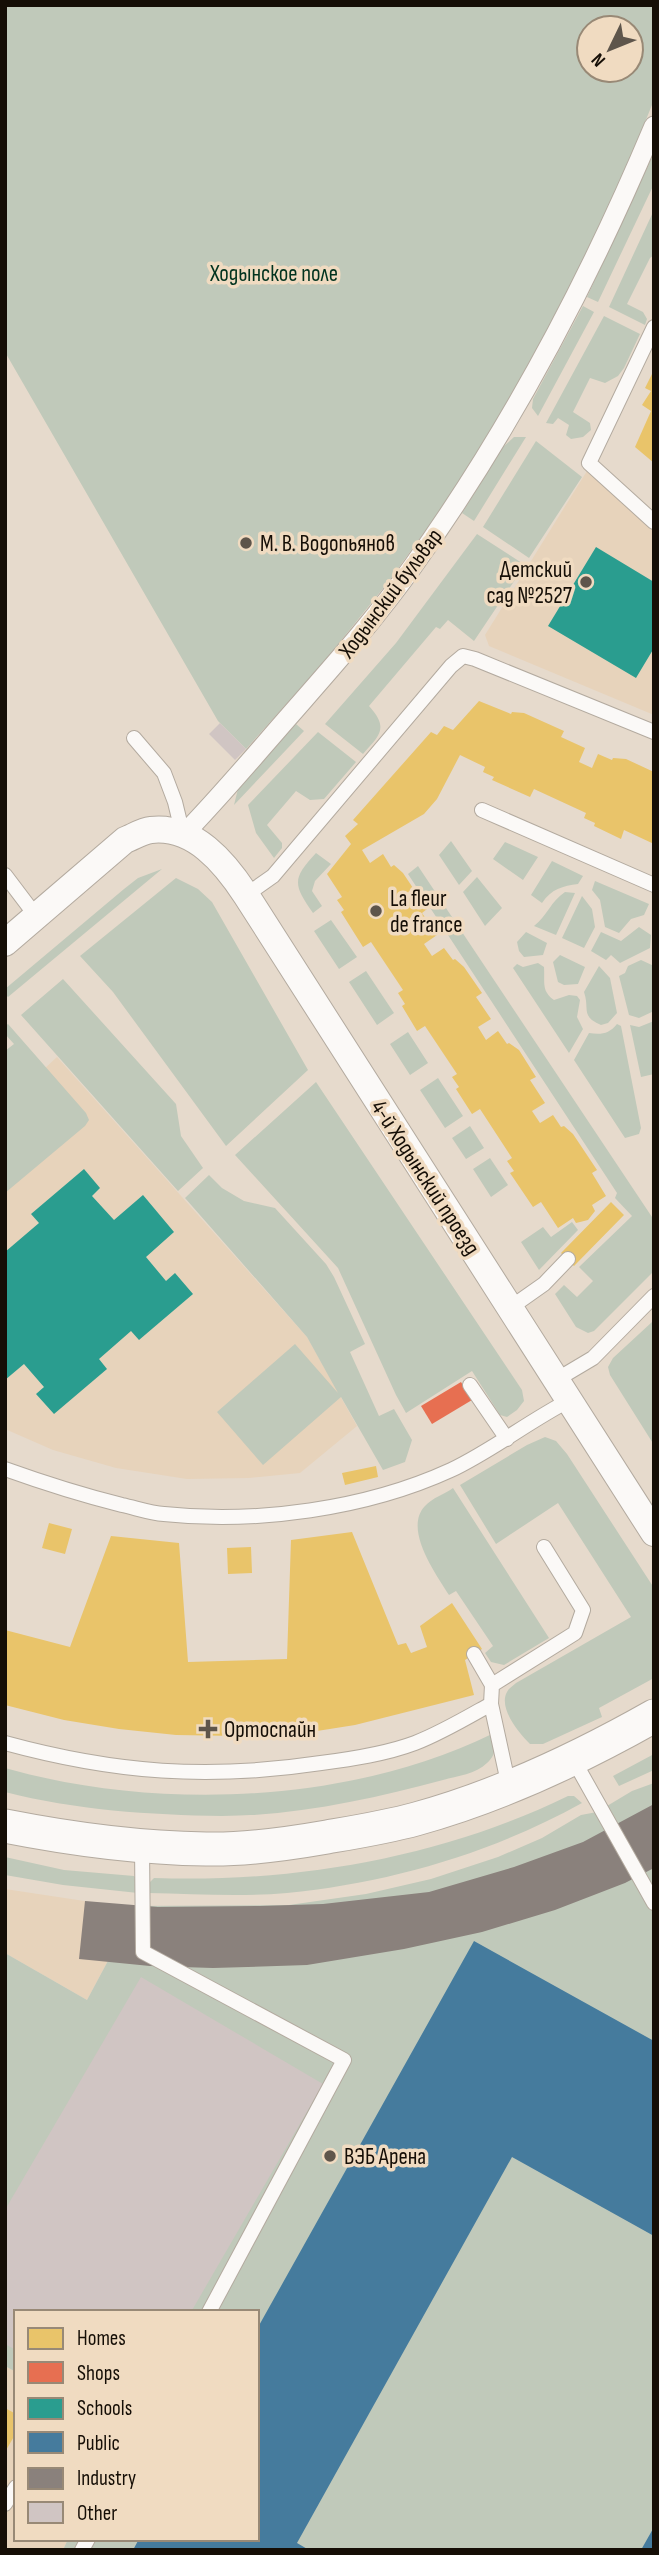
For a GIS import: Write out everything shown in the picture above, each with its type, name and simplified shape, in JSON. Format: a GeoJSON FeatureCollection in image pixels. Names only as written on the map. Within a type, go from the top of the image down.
{"type":"FeatureCollection","features":[{"type":"Feature","properties":{"kind":"street","name":"Ходынский бульвар"},"geometry":{"type":"LineString","coordinates":[[183,835],[221,796],[330,671],[412,568],[451,511],[512,414],[576,297],[654,126]]}},
{"type":"Feature","properties":{"kind":"street"},"geometry":{"type":"LineString","coordinates":[[5,943],[125,840],[148,830],[164,830],[183,835]]}},
{"type":"Feature","properties":{"kind":"street","name":"4-й Ходынский проезд"},"geometry":{"type":"LineString","coordinates":[[183,835],[208,848],[225,865],[246,895],[563,1390],[650,1518]]}},
{"type":"Feature","properties":{"kind":"street"},"geometry":{"type":"LineString","coordinates":[[5,1826],[67,1838],[142,1846],[207,1849],[280,1845],[415,1819],[509,1787],[573,1759],[654,1716]]}},
{"type":"Feature","properties":{"kind":"lane"},"geometry":{"type":"LineString","coordinates":[[654,327],[589,463],[654,522]]}},
{"type":"Feature","properties":{"kind":"lane"},"geometry":{"type":"LineString","coordinates":[[246,895],[273,876],[451,666],[463,656],[654,732]]}},
{"type":"Feature","properties":{"kind":"lane"},"geometry":{"type":"LineString","coordinates":[[134,738],[164,773],[176,802],[183,835]]}},
{"type":"Feature","properties":{"kind":"lane"},"geometry":{"type":"LineString","coordinates":[[482,810],[654,885]]}},
{"type":"Feature","properties":{"kind":"lane"},"geometry":{"type":"LineString","coordinates":[[5,875],[36,916]]}},
{"type":"Feature","properties":{"kind":"lane"},"geometry":{"type":"LineString","coordinates":[[510,1308],[544,1284],[568,1259]]}},
{"type":"Feature","properties":{"kind":"lane"},"geometry":{"type":"LineString","coordinates":[[5,1469],[71,1493],[163,1514],[260,1517],[392,1493],[450,1470],[543,1414],[654,1296]]}},
{"type":"Feature","properties":{"kind":"lane"},"geometry":{"type":"LineString","coordinates":[[470,1385],[507,1438]]}},
{"type":"Feature","properties":{"kind":"lane"},"geometry":{"type":"LineString","coordinates":[[492,1685],[575,1633],[583,1610],[544,1547]]}},
{"type":"Feature","properties":{"kind":"lane"},"geometry":{"type":"LineString","coordinates":[[474,1654],[492,1685],[491,1704],[509,1787]]}},
{"type":"Feature","properties":{"kind":"lane"},"geometry":{"type":"LineString","coordinates":[[5,1743],[95,1764],[158,1772],[223,1773],[290,1768],[353,1759],[414,1743],[491,1704]]}},
{"type":"Feature","properties":{"kind":"lane"},"geometry":{"type":"LineString","coordinates":[[573,1759],[654,1903]]}},
{"type":"Feature","properties":{"kind":"lane"},"geometry":{"type":"LineString","coordinates":[[142,1846],[143,1952],[344,2060],[210,2310]]}},
{"type":"Feature","properties":{"kind":"shaded area","name":"Детский сад №2527"},"geometry":{"type":"Polygon","coordinates":[[[595,470],[654,528],[654,715],[489,646],[485,635],[587,471],[595,470]]]}},
{"type":"Feature","properties":{"kind":"shaded area"},"geometry":{"type":"Polygon","coordinates":[[[57,1057],[307,1337],[357,1426],[300,1473],[249,1478],[187,1479],[116,1468],[53,1450],[5,1429],[5,1096],[10,1101],[57,1057]]]}},
{"type":"Feature","properties":{"kind":"shaded area"},"geometry":{"type":"Polygon","coordinates":[[[5,1889],[91,1902],[132,1916],[87,2000],[5,1953],[5,1889]]]}},
{"type":"Feature","properties":{"kind":"shaded area"},"geometry":{"type":"Polygon","coordinates":[[[5,2366],[14,2371],[14,2541],[67,2541],[63,2550],[5,2550],[5,2366]]]}},
{"type":"Feature","properties":{"kind":"green space","name":"Ходынское поле"},"geometry":{"type":"Polygon","coordinates":[[[5,5],[654,5],[654,100],[576,277],[510,399],[443,506],[389,581],[322,664],[246,749],[218,721],[5,352],[5,5]]]}},
{"type":"Feature","properties":{"kind":"green space"},"geometry":{"type":"Polygon","coordinates":[[[654,153],[654,184],[598,302],[587,297],[654,153]]]}},
{"type":"Feature","properties":{"kind":"green space"},"geometry":{"type":"Polygon","coordinates":[[[654,210],[654,255],[627,304],[643,312],[647,319],[645,325],[609,307],[654,210]]]}},
{"type":"Feature","properties":{"kind":"green space"},"geometry":{"type":"Polygon","coordinates":[[[583,306],[594,312],[538,416],[532,408],[533,399],[583,306]]]}},
{"type":"Feature","properties":{"kind":"green space"},"geometry":{"type":"Polygon","coordinates":[[[604,316],[640,334],[618,376],[605,383],[590,378],[573,412],[590,423],[591,430],[583,437],[571,439],[566,435],[569,425],[558,418],[553,424],[546,423],[604,316]]]}},
{"type":"Feature","properties":{"kind":"green space"},"geometry":{"type":"Polygon","coordinates":[[[514,437],[526,437],[474,521],[462,513],[503,447],[514,437]]]}},
{"type":"Feature","properties":{"kind":"green space"},"geometry":{"type":"Polygon","coordinates":[[[536,441],[582,477],[529,558],[483,527],[536,441]]]}},
{"type":"Feature","properties":{"kind":"green space"},"geometry":{"type":"Polygon","coordinates":[[[477,534],[525,565],[474,641],[448,620],[440,629],[436,627],[369,706],[379,720],[380,731],[363,754],[325,724],[396,643],[477,534]]]}},
{"type":"Feature","properties":{"kind":"green space"},"geometry":{"type":"Polygon","coordinates":[[[296,724],[304,731],[234,805],[238,789],[296,724]]]}},
{"type":"Feature","properties":{"kind":"green space"},"geometry":{"type":"Polygon","coordinates":[[[318,732],[356,762],[324,799],[310,800],[296,791],[267,825],[282,843],[282,848],[274,858],[256,833],[248,805],[318,732]]]}},
{"type":"Feature","properties":{"kind":"green space"},"geometry":{"type":"Polygon","coordinates":[[[451,841],[472,871],[459,885],[439,855],[451,841]]]}},
{"type":"Feature","properties":{"kind":"green space"},"geometry":{"type":"Polygon","coordinates":[[[505,842],[538,857],[523,880],[493,859],[505,842]]]}},
{"type":"Feature","properties":{"kind":"green space"},"geometry":{"type":"Polygon","coordinates":[[[316,853],[331,864],[315,881],[312,891],[322,906],[313,913],[298,882],[303,869],[316,853]]]}},
{"type":"Feature","properties":{"kind":"green space"},"geometry":{"type":"Polygon","coordinates":[[[552,861],[583,876],[578,884],[558,889],[549,894],[542,903],[531,895],[552,861]]]}},
{"type":"Feature","properties":{"kind":"green space"},"geometry":{"type":"Polygon","coordinates":[[[418,866],[654,1220],[654,1271],[594,1331],[588,1333],[576,1327],[555,1294],[564,1285],[577,1297],[593,1281],[579,1267],[632,1216],[615,1198],[617,1193],[408,874],[418,866]]]}},
{"type":"Feature","properties":{"kind":"green space"},"geometry":{"type":"Polygon","coordinates":[[[162,869],[8,997],[5,994],[5,989],[124,889],[138,878],[162,869]]]}},
{"type":"Feature","properties":{"kind":"green space"},"geometry":{"type":"Polygon","coordinates":[[[477,877],[502,908],[485,926],[463,892],[477,877]]]}},
{"type":"Feature","properties":{"kind":"green space"},"geometry":{"type":"Polygon","coordinates":[[[176,878],[198,889],[212,902],[308,1070],[226,1146],[113,992],[80,956],[176,878]]]}},
{"type":"Feature","properties":{"kind":"green space"},"geometry":{"type":"Polygon","coordinates":[[[595,881],[649,904],[644,915],[631,919],[619,933],[605,927],[600,900],[592,890],[595,881]]]}},
{"type":"Feature","properties":{"kind":"green space"},"geometry":{"type":"Polygon","coordinates":[[[565,892],[575,893],[556,935],[534,926],[556,900],[565,892]]]}},
{"type":"Feature","properties":{"kind":"green space"},"geometry":{"type":"Polygon","coordinates":[[[582,896],[592,909],[595,927],[584,948],[562,938],[582,896]]]}},
{"type":"Feature","properties":{"kind":"green space"},"geometry":{"type":"Polygon","coordinates":[[[331,920],[357,957],[339,969],[314,931],[331,920]]]}},
{"type":"Feature","properties":{"kind":"green space"},"geometry":{"type":"Polygon","coordinates":[[[639,927],[651,935],[650,948],[620,963],[611,955],[606,960],[591,951],[601,932],[621,941],[639,927]]]}},
{"type":"Feature","properties":{"kind":"green space"},"geometry":{"type":"Polygon","coordinates":[[[526,932],[547,943],[543,955],[524,957],[519,951],[517,942],[526,932]]]}},
{"type":"Feature","properties":{"kind":"green space"},"geometry":{"type":"Polygon","coordinates":[[[560,955],[585,967],[578,984],[564,985],[558,982],[553,962],[560,955]]]}},
{"type":"Feature","properties":{"kind":"green space"},"geometry":{"type":"Polygon","coordinates":[[[641,960],[654,966],[654,1011],[639,1018],[629,1015],[619,976],[625,973],[628,966],[641,960]]]}},
{"type":"Feature","properties":{"kind":"green space"},"geometry":{"type":"Polygon","coordinates":[[[538,963],[544,967],[544,986],[550,997],[554,1000],[569,995],[577,996],[580,1000],[577,1017],[583,1029],[569,1053],[513,968],[517,964],[523,967],[538,963]]]}},
{"type":"Feature","properties":{"kind":"green space"},"geometry":{"type":"Polygon","coordinates":[[[599,966],[610,978],[617,1013],[608,1023],[601,1025],[588,1015],[584,992],[599,966]]]}},
{"type":"Feature","properties":{"kind":"green space"},"geometry":{"type":"Polygon","coordinates":[[[366,971],[394,1013],[377,1025],[349,982],[366,971]]]}},
{"type":"Feature","properties":{"kind":"green space"},"geometry":{"type":"Polygon","coordinates":[[[63,979],[176,1104],[181,1136],[203,1168],[178,1191],[21,1015],[63,979]]]}},
{"type":"Feature","properties":{"kind":"green space"},"geometry":{"type":"Polygon","coordinates":[[[654,1021],[654,1074],[641,1077],[630,1025],[639,1027],[654,1021]]]}},
{"type":"Feature","properties":{"kind":"green space"},"geometry":{"type":"Polygon","coordinates":[[[8,1024],[86,1113],[89,1120],[5,1193],[5,1051],[14,1044],[5,1034],[5,1026],[8,1024]]]}},
{"type":"Feature","properties":{"kind":"green space"},"geometry":{"type":"Polygon","coordinates":[[[617,1024],[621,1026],[641,1128],[639,1134],[625,1138],[574,1060],[589,1033],[604,1033],[617,1024]]]}},
{"type":"Feature","properties":{"kind":"green space"},"geometry":{"type":"Polygon","coordinates":[[[408,1032],[428,1063],[410,1075],[390,1044],[408,1032]]]}},
{"type":"Feature","properties":{"kind":"green space"},"geometry":{"type":"Polygon","coordinates":[[[438,1078],[463,1116],[445,1128],[420,1090],[438,1078]]]}},
{"type":"Feature","properties":{"kind":"green space"},"geometry":{"type":"Polygon","coordinates":[[[316,1082],[522,1390],[524,1401],[507,1417],[500,1415],[472,1371],[406,1413],[338,1268],[235,1155],[316,1082]]]}},
{"type":"Feature","properties":{"kind":"green space"},"geometry":{"type":"Polygon","coordinates":[[[470,1126],[484,1148],[466,1159],[452,1138],[470,1126]]]}},
{"type":"Feature","properties":{"kind":"green space"},"geometry":{"type":"Polygon","coordinates":[[[490,1158],[508,1185],[491,1197],[473,1169],[490,1158]]]}},
{"type":"Feature","properties":{"kind":"green space"},"geometry":{"type":"Polygon","coordinates":[[[209,1175],[222,1188],[244,1201],[275,1208],[326,1264],[365,1344],[350,1352],[379,1416],[394,1409],[412,1440],[405,1462],[383,1470],[341,1397],[263,1465],[217,1412],[295,1344],[338,1393],[307,1337],[185,1198],[209,1175]]]}},
{"type":"Feature","properties":{"kind":"green space"},"geometry":{"type":"Polygon","coordinates":[[[572,1222],[578,1230],[539,1270],[521,1242],[543,1227],[551,1237],[572,1222]]]}},
{"type":"Feature","properties":{"kind":"green space"},"geometry":{"type":"Polygon","coordinates":[[[652,1322],[654,1445],[610,1375],[608,1367],[613,1358],[652,1322]]]}},
{"type":"Feature","properties":{"kind":"green space"},"geometry":{"type":"Polygon","coordinates":[[[545,1437],[556,1441],[567,1454],[654,1588],[654,1678],[599,1708],[602,1717],[543,1744],[530,1744],[507,1713],[505,1698],[509,1689],[631,1617],[558,1503],[496,1544],[460,1485],[545,1437]]]}},
{"type":"Feature","properties":{"kind":"green space"},"geometry":{"type":"Polygon","coordinates":[[[453,1488],[549,1638],[504,1665],[491,1662],[485,1653],[493,1646],[456,1591],[449,1595],[430,1564],[419,1539],[419,1516],[425,1506],[453,1488]]]}},
{"type":"Feature","properties":{"kind":"green space"},"geometry":{"type":"Polygon","coordinates":[[[492,1734],[494,1753],[483,1767],[472,1772],[361,1800],[305,1810],[222,1816],[140,1813],[58,1803],[5,1792],[5,1768],[64,1782],[125,1791],[188,1795],[315,1787],[377,1775],[436,1757],[492,1734]]]}},
{"type":"Feature","properties":{"kind":"green space"},"geometry":{"type":"Polygon","coordinates":[[[654,1754],[654,1770],[619,1786],[613,1776],[654,1754]]]}},
{"type":"Feature","properties":{"kind":"green space","name":"ВЭБ Арена"},"geometry":{"type":"Polygon","coordinates":[[[654,1783],[654,2550],[63,2550],[67,2541],[259,2541],[259,2310],[14,2310],[14,2371],[5,2366],[5,1953],[87,2000],[132,1916],[131,1906],[289,1905],[366,1894],[431,1879],[498,1857],[542,1838],[581,1815],[597,1812],[632,1791],[654,1783]]]}},
{"type":"Feature","properties":{"kind":"green space"},"geometry":{"type":"Polygon","coordinates":[[[568,1796],[574,1796],[582,1803],[512,1837],[439,1863],[364,1882],[287,1893],[148,1893],[149,1883],[154,1878],[260,1876],[313,1871],[418,1851],[519,1818],[568,1796]]]}},
{"type":"Feature","properties":{"kind":"green space"},"geometry":{"type":"Polygon","coordinates":[[[5,1857],[64,1870],[134,1876],[138,1882],[138,1893],[63,1885],[5,1875],[5,1857]]]}},
{"type":"Feature","properties":{"kind":"building: Homes"},"geometry":{"type":"Polygon","coordinates":[[[654,370],[654,463],[635,447],[651,411],[642,405],[651,391],[645,388],[654,370]]]}},
{"type":"Feature","properties":{"kind":"building: Homes"},"geometry":{"type":"Polygon","coordinates":[[[479,701],[511,714],[524,713],[564,731],[561,737],[585,748],[579,762],[592,768],[598,754],[612,760],[626,759],[654,772],[654,844],[624,830],[621,839],[594,826],[595,823],[584,818],[586,813],[534,789],[530,797],[492,780],[494,777],[483,772],[485,767],[460,755],[437,799],[424,814],[362,850],[370,863],[383,854],[391,867],[394,865],[403,873],[427,909],[422,913],[437,935],[424,944],[432,956],[444,948],[453,960],[464,967],[482,993],[476,997],[491,1019],[478,1027],[486,1040],[498,1031],[507,1044],[519,1050],[536,1077],[530,1080],[545,1103],[532,1111],[540,1123],[553,1115],[561,1127],[564,1126],[573,1134],[597,1170],[592,1173],[606,1196],[592,1205],[595,1211],[588,1220],[576,1223],[573,1218],[558,1228],[541,1202],[533,1207],[510,1173],[514,1171],[507,1161],[512,1158],[480,1109],[472,1114],[456,1089],[459,1087],[452,1077],[457,1074],[425,1026],[417,1031],[402,1006],[405,1004],[398,993],[403,990],[371,942],[363,947],[341,912],[344,910],[337,900],[342,897],[327,874],[351,844],[345,836],[358,824],[353,820],[431,732],[437,735],[444,726],[453,730],[479,701]]]}},
{"type":"Feature","properties":{"kind":"building: Homes"},"geometry":{"type":"Polygon","coordinates":[[[611,1202],[624,1215],[574,1266],[561,1253],[611,1202]]]}},
{"type":"Feature","properties":{"kind":"building: Homes"},"geometry":{"type":"Polygon","coordinates":[[[376,1466],[378,1477],[345,1485],[342,1473],[376,1466]]]}},
{"type":"Feature","properties":{"kind":"building: Homes"},"geometry":{"type":"Polygon","coordinates":[[[49,1523],[72,1529],[65,1554],[42,1548],[49,1523]]]}},
{"type":"Feature","properties":{"kind":"building: Homes"},"geometry":{"type":"Polygon","coordinates":[[[352,1532],[398,1645],[406,1643],[411,1653],[427,1647],[420,1626],[452,1603],[482,1649],[465,1660],[474,1695],[355,1725],[298,1734],[236,1736],[176,1735],[119,1729],[64,1720],[5,1705],[5,1630],[70,1647],[111,1536],[179,1543],[188,1662],[287,1659],[291,1540],[352,1532]]]}},
{"type":"Feature","properties":{"kind":"building: Homes"},"geometry":{"type":"Polygon","coordinates":[[[251,1547],[252,1573],[228,1574],[227,1548],[251,1547]]]}},
{"type":"Feature","properties":{"kind":"building: Homes"},"geometry":{"type":"Polygon","coordinates":[[[5,2408],[14,2413],[14,2436],[5,2452],[5,2408]]]}},
{"type":"Feature","properties":{"kind":"building: Shops"},"geometry":{"type":"Polygon","coordinates":[[[461,1382],[472,1400],[432,1424],[421,1406],[461,1382]]]}},
{"type":"Feature","properties":{"kind":"building: Schools"},"geometry":{"type":"Polygon","coordinates":[[[596,547],[654,582],[654,648],[636,678],[548,626],[596,547]]]}},
{"type":"Feature","properties":{"kind":"building: Schools"},"geometry":{"type":"Polygon","coordinates":[[[84,1169],[100,1188],[92,1196],[114,1220],[143,1195],[174,1232],[146,1257],[166,1281],[175,1273],[193,1294],[139,1340],[131,1331],[99,1359],[107,1369],[54,1414],[36,1394],[44,1387],[24,1364],[5,1380],[5,1252],[39,1223],[31,1214],[84,1169]]]}},
{"type":"Feature","properties":{"kind":"building: Public"},"geometry":{"type":"Polygon","coordinates":[[[474,1941],[654,2041],[654,2236],[512,2157],[297,2543],[309,2550],[133,2550],[138,2541],[259,2541],[259,2325],[474,1941]]]}},
{"type":"Feature","properties":{"kind":"building: Public"},"geometry":{"type":"Polygon","coordinates":[[[654,2527],[654,2550],[641,2550],[654,2527]]]}},
{"type":"Feature","properties":{"kind":"building: Industry"},"geometry":{"type":"Polygon","coordinates":[[[654,1804],[654,1868],[625,1883],[555,1910],[482,1932],[404,1949],[307,1965],[213,1968],[150,1966],[79,1959],[85,1901],[158,1907],[260,1906],[323,1904],[429,1892],[514,1867],[583,1842],[654,1804]]]}},
{"type":"Feature","properties":{"kind":"building: Other"},"geometry":{"type":"Polygon","coordinates":[[[220,723],[246,749],[235,760],[209,734],[220,723]]]}},
{"type":"Feature","properties":{"kind":"building: Other"},"geometry":{"type":"Polygon","coordinates":[[[141,1977],[323,2084],[192,2310],[14,2310],[14,2349],[5,2344],[5,2210],[141,1977]]]}},
{"type":"Feature","properties":{"kind":"place","name":"М. В. Водопьянов"},"geometry":{"type":"Point","coordinates":[246,543]}},
{"type":"Feature","properties":{"kind":"place","name":"Детский сад №2527"},"geometry":{"type":"Point","coordinates":[586,582]}},
{"type":"Feature","properties":{"kind":"place","name":"La fleur de france"},"geometry":{"type":"Point","coordinates":[376,911]}},
{"type":"Feature","properties":{"kind":"place","name":"Ортоспайн"},"geometry":{"type":"Point","coordinates":[208,1729]}},
{"type":"Feature","properties":{"kind":"place","name":"ВЭБ Арена"},"geometry":{"type":"Point","coordinates":[330,2156]}}]}
